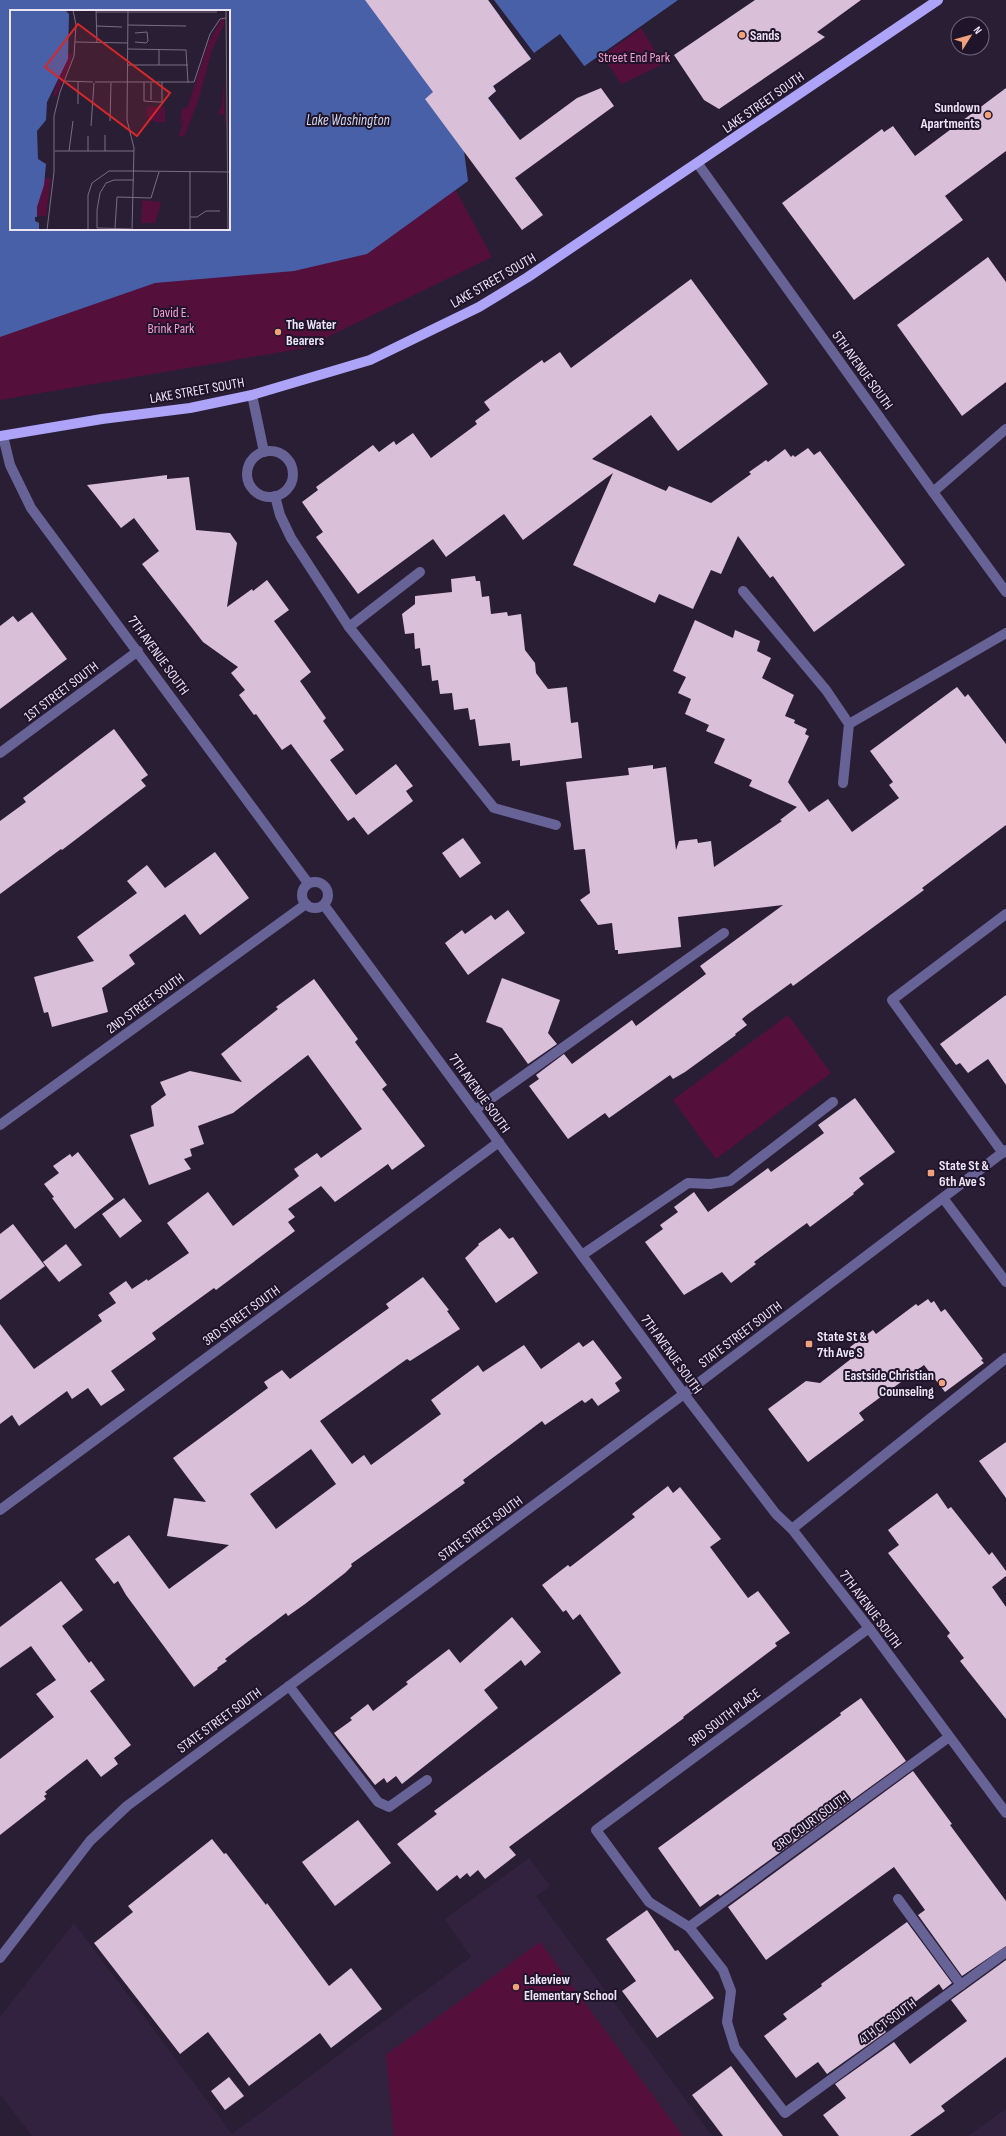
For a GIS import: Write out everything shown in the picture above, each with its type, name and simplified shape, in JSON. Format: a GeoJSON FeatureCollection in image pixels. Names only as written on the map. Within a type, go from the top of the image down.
{"type":"FeatureCollection","features":[{"type":"Feature","properties":{"kind":"main road","name":"LAKE STREET SOUTH"},"geometry":{"type":"LineString","coordinates":[[2,436],[102,419],[190,408],[252,395],[370,360],[479,307],[528,277],[698,164],[938,0]]}},
{"type":"Feature","properties":{"kind":"street","name":"5TH AVENUE SOUTH"},"geometry":{"type":"LineString","coordinates":[[698,164],[932,492],[1006,592]]}},
{"type":"Feature","properties":{"kind":"street"},"geometry":{"type":"LineString","coordinates":[[252,395],[264,452]]}},
{"type":"Feature","properties":{"kind":"street"},"geometry":{"type":"LineString","coordinates":[[932,492],[1006,429]]}},
{"type":"Feature","properties":{"kind":"street","name":"7TH AVENUE SOUTH"},"geometry":{"type":"LineString","coordinates":[[2,436],[13,474],[31,508],[308,883]]}},
{"type":"Feature","properties":{"kind":"street"},"geometry":{"type":"LineString","coordinates":[[273,451],[282,454],[288,460],[292,469],[292,478],[289,486],[283,493],[275,496],[266,497],[258,494],[251,488],[247,479],[247,470],[250,462],[256,456],[264,452],[273,451]]}},
{"type":"Feature","properties":{"kind":"street"},"geometry":{"type":"LineString","coordinates":[[275,496],[280,516],[290,538],[349,627],[494,808],[556,825]]}},
{"type":"Feature","properties":{"kind":"street"},"geometry":{"type":"LineString","coordinates":[[349,627],[420,572]]}},
{"type":"Feature","properties":{"kind":"street"},"geometry":{"type":"LineString","coordinates":[[743,591],[826,690],[849,724],[843,783]]}},
{"type":"Feature","properties":{"kind":"street"},"geometry":{"type":"LineString","coordinates":[[849,724],[1006,633]]}},
{"type":"Feature","properties":{"kind":"street","name":"1ST STREET SOUTH"},"geometry":{"type":"LineString","coordinates":[[0,753],[138,651]]}},
{"type":"Feature","properties":{"kind":"street"},"geometry":{"type":"LineString","coordinates":[[317,882],[327,889],[329,897],[324,905],[317,908],[306,904],[302,893],[308,883],[317,882]]}},
{"type":"Feature","properties":{"kind":"street","name":"2ND STREET SOUTH"},"geometry":{"type":"LineString","coordinates":[[0,1126],[306,904]]}},
{"type":"Feature","properties":{"kind":"street","name":"7TH AVENUE SOUTH"},"geometry":{"type":"LineString","coordinates":[[324,905],[684,1394],[776,1514],[792,1529],[869,1628],[1006,1813]]}},
{"type":"Feature","properties":{"kind":"street"},"geometry":{"type":"LineString","coordinates":[[1004,1151],[892,1000],[1006,914]]}},
{"type":"Feature","properties":{"kind":"street"},"geometry":{"type":"LineString","coordinates":[[476,1110],[724,933]]}},
{"type":"Feature","properties":{"kind":"street"},"geometry":{"type":"LineString","coordinates":[[582,1255],[688,1183],[710,1184],[730,1181],[833,1102]]}},
{"type":"Feature","properties":{"kind":"street","name":"3RD STREET SOUTH"},"geometry":{"type":"LineString","coordinates":[[0,1510],[499,1142]]}},
{"type":"Feature","properties":{"kind":"street","name":"STATE STREET SOUTH"},"geometry":{"type":"LineString","coordinates":[[0,1958],[90,1841],[127,1806],[684,1394],[1004,1151]]}},
{"type":"Feature","properties":{"kind":"street"},"geometry":{"type":"LineString","coordinates":[[943,1198],[1006,1282]]}},
{"type":"Feature","properties":{"kind":"street"},"geometry":{"type":"LineString","coordinates":[[792,1529],[1006,1358]]}},
{"type":"Feature","properties":{"kind":"street","name":"3RD SOUTH PLACE"},"geometry":{"type":"LineString","coordinates":[[689,1927],[649,1902],[596,1830],[869,1628]]}},
{"type":"Feature","properties":{"kind":"street"},"geometry":{"type":"LineString","coordinates":[[288,1686],[378,1802],[389,1807],[428,1780]]}},
{"type":"Feature","properties":{"kind":"street","name":"3RD COURT SOUTH"},"geometry":{"type":"LineString","coordinates":[[689,1927],[949,1737]]}},
{"type":"Feature","properties":{"kind":"street"},"geometry":{"type":"LineString","coordinates":[[898,1899],[961,1985]]}},
{"type":"Feature","properties":{"kind":"street","name":"4TH CT SOUTH"},"geometry":{"type":"LineString","coordinates":[[689,1927],[723,1970],[731,1991],[727,2022],[735,2048],[786,2113],[1006,1952]]}},
{"type":"Feature","properties":{"kind":"shaded area","name":"Lakeview Elementary School"},"geometry":{"type":"Polygon","coordinates":[[[529,1858],[550,1886],[536,1896],[712,2136],[32,2136],[0,2094],[0,2017],[74,1923],[232,2134],[471,1957],[445,1919],[529,1858]]]}},
{"type":"Feature","properties":{"kind":"shaded area"},"geometry":{"type":"Polygon","coordinates":[[[1006,2109],[1006,2136],[968,2136],[1006,2109]]]}},
{"type":"Feature","properties":{"kind":"green space","name":"Street End Park"},"geometry":{"type":"Polygon","coordinates":[[[641,28],[663,64],[622,84],[602,56],[641,28]]]}},
{"type":"Feature","properties":{"kind":"green space","name":"David E. Brink Park"},"geometry":{"type":"Polygon","coordinates":[[[454,187],[492,257],[305,348],[0,400],[0,325],[454,187]]]}},
{"type":"Feature","properties":{"kind":"green space"},"geometry":{"type":"Polygon","coordinates":[[[788,1015],[831,1073],[716,1159],[673,1100],[788,1015]]]}},
{"type":"Feature","properties":{"kind":"green space"},"geometry":{"type":"Polygon","coordinates":[[[540,1942],[683,2136],[394,2136],[386,2055],[540,1942]]]}},
{"type":"Feature","properties":{"kind":"water","name":"Lake Washington"},"geometry":{"type":"Polygon","coordinates":[[[0,0],[678,0],[464,151],[468,181],[367,254],[294,271],[155,283],[0,337],[0,0]]]}},
{"type":"Feature","properties":{"kind":"pier"},"geometry":{"type":"Polygon","coordinates":[[[488,0],[494,0],[534,53],[560,34],[585,67],[508,123],[488,98],[496,91],[493,86],[531,58],[519,43],[494,21],[500,16],[488,0]]]}},
{"type":"Feature","properties":{"kind":"building"},"geometry":{"type":"Polygon","coordinates":[[[365,0],[488,0],[531,59],[493,86],[496,91],[488,98],[520,140],[577,98],[601,88],[614,106],[515,178],[543,215],[522,230],[425,99],[433,92],[365,0]]]}},
{"type":"Feature","properties":{"kind":"building"},"geometry":{"type":"Polygon","coordinates":[[[755,0],[861,0],[817,32],[825,37],[719,109],[704,100],[674,55],[755,0]]]}},
{"type":"Feature","properties":{"kind":"building"},"geometry":{"type":"Polygon","coordinates":[[[1006,88],[1006,151],[945,196],[963,220],[854,300],[782,203],[882,129],[884,132],[893,126],[915,156],[1006,88]]]}},
{"type":"Feature","properties":{"kind":"building"},"geometry":{"type":"Polygon","coordinates":[[[988,257],[1006,282],[1006,382],[962,416],[897,325],[988,257]]]}},
{"type":"Feature","properties":{"kind":"building"},"geometry":{"type":"Polygon","coordinates":[[[691,279],[768,384],[678,451],[651,415],[592,459],[666,491],[669,486],[711,503],[751,474],[749,472],[766,460],[768,462],[785,449],[791,457],[793,455],[795,457],[808,448],[814,455],[820,451],[905,565],[814,632],[773,576],[770,578],[738,536],[721,574],[711,570],[693,609],[659,594],[655,603],[573,565],[613,473],[523,540],[504,514],[446,557],[433,539],[358,594],[316,537],[323,532],[302,502],[318,490],[316,487],[373,445],[379,452],[394,441],[396,445],[413,433],[431,458],[477,424],[475,421],[490,410],[484,402],[542,360],[544,363],[560,352],[571,368],[691,279]]]}},
{"type":"Feature","properties":{"kind":"building"},"geometry":{"type":"Polygon","coordinates":[[[167,475],[167,479],[189,477],[196,530],[230,533],[237,543],[227,607],[252,589],[253,591],[267,580],[289,610],[274,621],[311,672],[300,681],[326,718],[323,721],[344,750],[330,760],[356,795],[396,764],[413,786],[406,791],[413,801],[368,835],[354,817],[348,821],[291,744],[282,750],[256,714],[254,715],[239,695],[245,690],[231,673],[238,667],[203,642],[142,564],[159,551],[134,518],[121,528],[87,485],[167,475]]]}},
{"type":"Feature","properties":{"kind":"building"},"geometry":{"type":"Polygon","coordinates":[[[475,576],[476,581],[480,581],[482,597],[489,596],[491,614],[507,612],[508,616],[521,614],[525,650],[535,663],[536,673],[548,689],[567,687],[571,723],[578,722],[582,758],[520,766],[520,760],[512,761],[510,743],[479,746],[475,719],[470,720],[468,708],[454,710],[452,693],[440,694],[438,680],[432,681],[430,665],[422,666],[420,648],[415,649],[414,633],[405,634],[402,614],[415,604],[415,596],[452,592],[451,579],[475,576]]]}},
{"type":"Feature","properties":{"kind":"building"},"geometry":{"type":"Polygon","coordinates":[[[32,612],[67,659],[0,709],[0,626],[13,616],[18,622],[32,612]]]}},
{"type":"Feature","properties":{"kind":"building"},"geometry":{"type":"Polygon","coordinates":[[[695,620],[733,638],[735,630],[760,641],[757,651],[771,658],[762,678],[794,695],[785,716],[795,720],[794,723],[807,729],[805,734],[809,736],[788,782],[809,812],[828,799],[852,832],[899,798],[889,785],[893,782],[870,751],[957,687],[965,697],[968,694],[1006,744],[1006,825],[922,888],[924,890],[793,986],[791,983],[748,1014],[742,1019],[747,1025],[735,1034],[736,1035],[685,1072],[673,1079],[670,1075],[609,1118],[605,1113],[568,1139],[529,1086],[539,1079],[536,1075],[564,1054],[572,1064],[632,1020],[636,1026],[706,974],[700,966],[783,905],[678,917],[681,947],[618,954],[618,950],[615,950],[612,923],[598,925],[580,900],[590,893],[585,849],[574,850],[566,782],[629,775],[628,768],[653,765],[653,769],[666,767],[676,850],[679,841],[697,839],[698,843],[711,841],[714,867],[782,821],[780,820],[797,807],[749,786],[752,780],[714,763],[725,739],[706,731],[709,725],[685,714],[691,699],[678,693],[686,677],[673,671],[695,620]]]}},
{"type":"Feature","properties":{"kind":"building"},"geometry":{"type":"Polygon","coordinates":[[[114,729],[148,775],[141,780],[146,786],[62,850],[61,849],[0,894],[0,821],[26,802],[23,798],[114,729]]]}},
{"type":"Feature","properties":{"kind":"building"},"geometry":{"type":"Polygon","coordinates":[[[463,838],[481,863],[460,878],[442,853],[463,838]]]}},
{"type":"Feature","properties":{"kind":"building"},"geometry":{"type":"Polygon","coordinates":[[[215,852],[249,898],[200,935],[185,914],[129,955],[135,964],[102,988],[108,1012],[52,1027],[48,1012],[44,1013],[34,977],[94,961],[77,937],[137,893],[127,881],[147,865],[165,888],[215,852]]]}},
{"type":"Feature","properties":{"kind":"building"},"geometry":{"type":"Polygon","coordinates":[[[508,910],[525,933],[468,975],[445,943],[462,930],[465,934],[491,915],[495,920],[508,910]]]}},
{"type":"Feature","properties":{"kind":"building"},"geometry":{"type":"Polygon","coordinates":[[[502,978],[560,1000],[548,1033],[557,1044],[528,1064],[502,1028],[486,1022],[502,978]]]}},
{"type":"Feature","properties":{"kind":"building"},"geometry":{"type":"Polygon","coordinates":[[[314,979],[358,1039],[355,1042],[387,1085],[382,1089],[425,1146],[392,1170],[388,1164],[335,1202],[321,1186],[288,1209],[295,1217],[288,1222],[295,1231],[216,1290],[214,1288],[152,1333],[156,1339],[111,1371],[125,1390],[101,1406],[88,1388],[72,1399],[67,1391],[19,1426],[12,1415],[0,1424],[0,1324],[34,1369],[102,1321],[98,1315],[116,1303],[109,1293],[126,1281],[132,1289],[147,1279],[148,1281],[189,1253],[167,1223],[208,1192],[233,1226],[299,1176],[294,1169],[317,1153],[321,1158],[362,1129],[308,1055],[233,1113],[198,1126],[204,1144],[190,1149],[192,1156],[184,1159],[191,1169],[149,1185],[130,1135],[154,1126],[151,1106],[166,1095],[160,1082],[190,1071],[242,1082],[221,1054],[278,1009],[276,1007],[314,979]]]}},
{"type":"Feature","properties":{"kind":"building"},"geometry":{"type":"Polygon","coordinates":[[[1006,995],[1006,1085],[988,1059],[968,1073],[960,1063],[956,1065],[940,1044],[1006,995]]]}},
{"type":"Feature","properties":{"kind":"building"},"geometry":{"type":"Polygon","coordinates":[[[855,1098],[895,1152],[859,1178],[864,1184],[853,1193],[854,1194],[810,1227],[807,1223],[800,1228],[754,1262],[756,1264],[731,1283],[722,1272],[684,1295],[645,1242],[663,1229],[660,1225],[678,1212],[674,1207],[694,1192],[708,1212],[768,1168],[771,1172],[824,1133],[818,1125],[855,1098]]]}},
{"type":"Feature","properties":{"kind":"building"},"geometry":{"type":"Polygon","coordinates":[[[78,1152],[114,1199],[75,1229],[52,1198],[54,1197],[44,1184],[59,1173],[53,1166],[70,1154],[72,1157],[78,1152]]]}},
{"type":"Feature","properties":{"kind":"building"},"geometry":{"type":"Polygon","coordinates":[[[124,1198],[142,1221],[120,1238],[102,1214],[124,1198]]]}},
{"type":"Feature","properties":{"kind":"building"},"geometry":{"type":"Polygon","coordinates":[[[13,1224],[45,1266],[0,1300],[0,1234],[13,1224]]]}},
{"type":"Feature","properties":{"kind":"building"},"geometry":{"type":"Polygon","coordinates":[[[500,1228],[509,1239],[513,1237],[538,1273],[496,1303],[465,1258],[479,1245],[478,1244],[500,1228]]]}},
{"type":"Feature","properties":{"kind":"building"},"geometry":{"type":"Polygon","coordinates":[[[66,1244],[82,1265],[59,1282],[43,1262],[66,1244]]]}},
{"type":"Feature","properties":{"kind":"building"},"geometry":{"type":"Polygon","coordinates":[[[423,1277],[449,1310],[447,1311],[460,1329],[410,1361],[407,1359],[320,1421],[352,1464],[364,1455],[371,1465],[441,1414],[431,1400],[478,1365],[483,1372],[524,1345],[541,1369],[579,1342],[583,1347],[593,1340],[622,1378],[615,1383],[620,1391],[598,1406],[592,1398],[585,1403],[582,1400],[545,1425],[542,1421],[463,1480],[465,1483],[351,1564],[352,1566],[345,1573],[305,1604],[288,1616],[286,1613],[225,1659],[227,1661],[194,1687],[126,1595],[118,1581],[114,1584],[95,1559],[129,1535],[169,1589],[229,1545],[167,1536],[174,1498],[206,1502],[173,1458],[268,1388],[264,1382],[282,1370],[290,1379],[389,1308],[386,1304],[423,1277]],[[311,1449],[250,1494],[276,1529],[336,1484],[311,1449]]]}},
{"type":"Feature","properties":{"kind":"building"},"geometry":{"type":"Polygon","coordinates":[[[928,1299],[931,1303],[934,1301],[941,1312],[945,1309],[983,1359],[981,1360],[984,1363],[945,1392],[924,1365],[859,1413],[864,1420],[808,1462],[768,1409],[806,1381],[820,1383],[856,1355],[850,1347],[873,1330],[876,1334],[916,1304],[918,1306],[928,1299]]]}},
{"type":"Feature","properties":{"kind":"building"},"geometry":{"type":"Polygon","coordinates":[[[1006,1442],[1006,1498],[979,1461],[1006,1442]]]}},
{"type":"Feature","properties":{"kind":"building"},"geometry":{"type":"Polygon","coordinates":[[[668,1486],[673,1493],[680,1487],[721,1539],[710,1547],[748,1598],[758,1591],[790,1633],[775,1643],[777,1646],[683,1717],[684,1718],[509,1847],[516,1855],[485,1879],[478,1870],[470,1877],[467,1873],[460,1879],[457,1875],[437,1891],[397,1844],[437,1814],[434,1811],[621,1673],[580,1614],[573,1620],[566,1610],[563,1612],[542,1585],[568,1565],[570,1567],[635,1517],[632,1514],[668,1486]]]}},
{"type":"Feature","properties":{"kind":"building"},"geometry":{"type":"Polygon","coordinates":[[[937,1493],[948,1509],[951,1507],[989,1555],[992,1552],[1006,1571],[1006,1576],[992,1587],[1006,1607],[1006,1719],[960,1661],[964,1658],[947,1636],[950,1633],[888,1553],[899,1545],[888,1530],[937,1493]]]}},
{"type":"Feature","properties":{"kind":"building"},"geometry":{"type":"Polygon","coordinates":[[[61,1581],[83,1610],[62,1626],[89,1663],[91,1661],[105,1680],[90,1691],[131,1745],[114,1758],[118,1764],[101,1777],[87,1759],[45,1792],[47,1794],[44,1796],[46,1799],[0,1835],[0,1759],[54,1717],[36,1694],[56,1680],[31,1646],[0,1668],[0,1627],[61,1581]]]}},
{"type":"Feature","properties":{"kind":"building"},"geometry":{"type":"Polygon","coordinates":[[[512,1617],[541,1652],[525,1666],[521,1660],[484,1690],[498,1708],[402,1784],[396,1776],[387,1783],[384,1778],[375,1785],[334,1733],[352,1720],[350,1718],[368,1704],[373,1711],[408,1684],[406,1682],[449,1649],[460,1663],[512,1617]]]}},
{"type":"Feature","properties":{"kind":"building"},"geometry":{"type":"Polygon","coordinates":[[[861,1698],[906,1761],[720,1896],[718,1894],[700,1907],[658,1848],[841,1715],[840,1713],[861,1698]]]}},
{"type":"Feature","properties":{"kind":"building"},"geometry":{"type":"Polygon","coordinates":[[[913,1771],[952,1824],[950,1825],[1006,1901],[1006,1946],[962,1976],[918,1915],[925,1910],[894,1867],[766,1960],[728,1907],[913,1771]]]}},
{"type":"Feature","properties":{"kind":"building"},"geometry":{"type":"Polygon","coordinates":[[[358,1820],[391,1863],[335,1906],[302,1862],[358,1820]]]}},
{"type":"Feature","properties":{"kind":"building"},"geometry":{"type":"Polygon","coordinates":[[[212,1839],[224,1854],[226,1853],[266,1905],[267,1903],[329,1986],[351,1968],[382,2009],[331,2048],[320,2033],[249,2086],[208,2032],[180,2054],[94,1943],[133,1912],[128,1906],[212,1839]]]}},
{"type":"Feature","properties":{"kind":"building"},"geometry":{"type":"Polygon","coordinates":[[[647,1910],[675,1951],[678,1950],[714,1998],[657,2038],[622,1991],[636,1981],[606,1939],[647,1910]]]}},
{"type":"Feature","properties":{"kind":"building"},"geometry":{"type":"Polygon","coordinates":[[[907,1922],[952,1983],[943,1990],[939,1984],[887,2023],[883,2028],[886,2032],[827,2074],[818,2062],[796,2078],[764,2036],[787,2019],[783,2014],[822,1986],[821,1984],[907,1922]]]}},
{"type":"Feature","properties":{"kind":"building"},"geometry":{"type":"Polygon","coordinates":[[[1006,1960],[1006,2057],[941,2106],[945,2111],[910,2136],[839,2136],[823,2115],[846,2098],[835,2084],[894,2042],[910,2064],[967,2021],[951,2000],[1006,1960]]]}},
{"type":"Feature","properties":{"kind":"building"},"geometry":{"type":"Polygon","coordinates":[[[731,2066],[783,2136],[723,2136],[692,2095],[731,2066]]]}},
{"type":"Feature","properties":{"kind":"building"},"geometry":{"type":"Polygon","coordinates":[[[229,2077],[244,2096],[225,2110],[211,2091],[229,2077]]]}},
{"type":"Feature","properties":{"kind":"place","name":"Sands"},"geometry":{"type":"Point","coordinates":[742,35]}},
{"type":"Feature","properties":{"kind":"place","name":"Sundown Apartments"},"geometry":{"type":"Point","coordinates":[988,115]}},
{"type":"Feature","properties":{"kind":"place","name":"The Water Bearers"},"geometry":{"type":"Point","coordinates":[278,332]}},
{"type":"Feature","properties":{"kind":"place","name":"State St & 6th Ave S"},"geometry":{"type":"Point","coordinates":[931,1173]}},
{"type":"Feature","properties":{"kind":"place","name":"State St & 7th Ave S"},"geometry":{"type":"Point","coordinates":[809,1344]}},
{"type":"Feature","properties":{"kind":"place","name":"Eastside Christian Counseling"},"geometry":{"type":"Point","coordinates":[942,1383]}},
{"type":"Feature","properties":{"kind":"place","name":"Lakeview Elementary School"},"geometry":{"type":"Point","coordinates":[516,1987]}}]}
